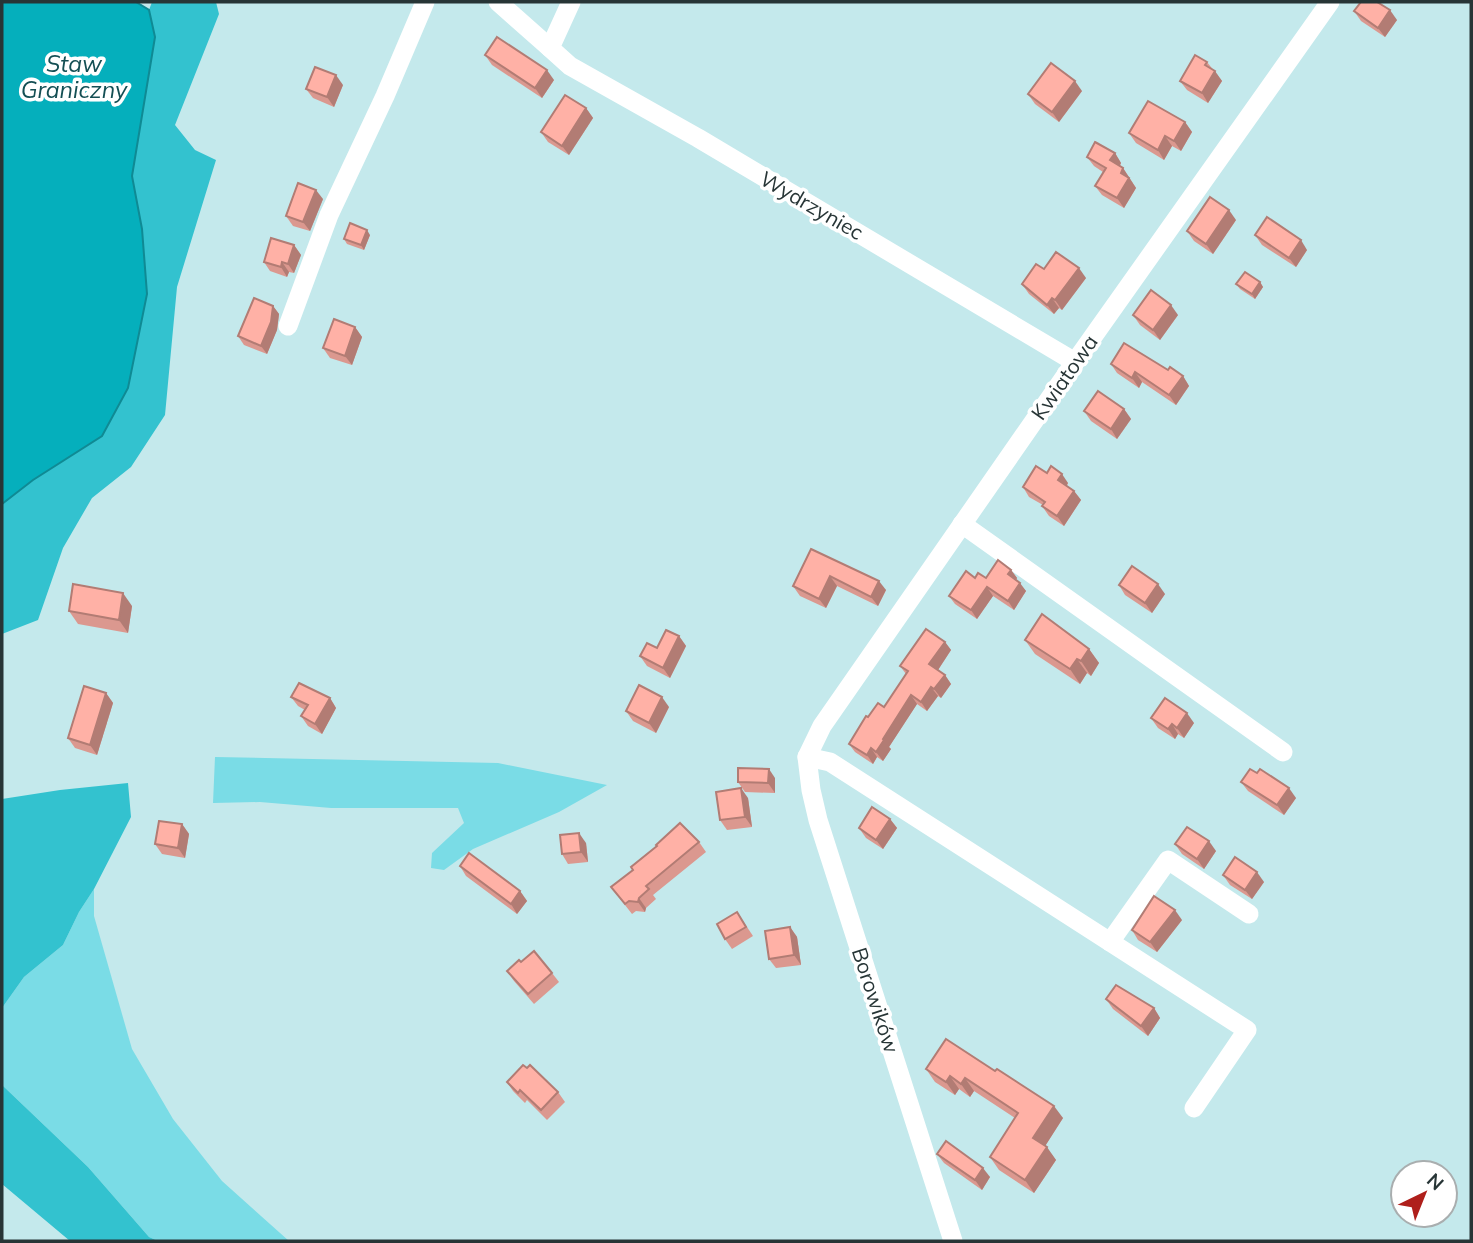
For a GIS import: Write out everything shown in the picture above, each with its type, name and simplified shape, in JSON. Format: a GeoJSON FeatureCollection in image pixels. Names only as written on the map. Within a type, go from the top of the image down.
{"type":"FeatureCollection","features":[{"type":"Feature","properties":{"kind":"street"},"geometry":{"type":"LineString","coordinates":[[288,326],[329,215],[385,96],[425,2]]}},
{"type":"Feature","properties":{"kind":"street","name":"Wydrzyniec"},"geometry":{"type":"LineString","coordinates":[[498,2],[570,66],[721,152],[1074,362]]}},
{"type":"Feature","properties":{"kind":"street"},"geometry":{"type":"LineString","coordinates":[[550,48],[571,2]]}},
{"type":"Feature","properties":{"kind":"street","name":"Kwiatowa"},"geometry":{"type":"LineString","coordinates":[[807,757],[822,726],[1074,362],[1330,2]]}},
{"type":"Feature","properties":{"kind":"street"},"geometry":{"type":"LineString","coordinates":[[962,524],[1283,752]]}},
{"type":"Feature","properties":{"kind":"street"},"geometry":{"type":"LineString","coordinates":[[807,757],[830,762],[1247,1030],[1194,1108]]}},
{"type":"Feature","properties":{"kind":"street","name":"Borowików"},"geometry":{"type":"LineString","coordinates":[[807,757],[818,820],[953,1241]]}},
{"type":"Feature","properties":{"kind":"street"},"geometry":{"type":"LineString","coordinates":[[1110,942],[1168,860],[1249,914]]}},
{"type":"Feature","properties":{"kind":"shaded area"},"geometry":{"type":"Polygon","coordinates":[[[152,2],[216,2],[219,14],[175,125],[195,150],[216,160],[177,287],[165,415],[131,467],[92,498],[63,548],[38,620],[2,634],[2,504],[33,480],[102,436],[128,388],[147,294],[142,229],[132,176],[155,37],[149,10],[152,2]]]}},
{"type":"Feature","properties":{"kind":"shaded area"},"geometry":{"type":"Polygon","coordinates":[[[215,757],[498,763],[607,785],[559,812],[473,849],[444,870],[431,868],[432,853],[464,823],[458,808],[331,808],[260,802],[213,803],[215,757]]]}},
{"type":"Feature","properties":{"kind":"shaded area"},"geometry":{"type":"Polygon","coordinates":[[[128,783],[131,817],[63,945],[24,977],[2,1008],[2,799],[128,783]]]}},
{"type":"Feature","properties":{"kind":"shaded area"},"geometry":{"type":"Polygon","coordinates":[[[94,889],[94,916],[132,1049],[173,1119],[222,1181],[289,1241],[158,1241],[149,1237],[88,1167],[2,1085],[2,1008],[24,977],[63,945],[94,889]]]}},
{"type":"Feature","properties":{"kind":"shaded area"},"geometry":{"type":"Polygon","coordinates":[[[2,1085],[88,1167],[149,1237],[158,1241],[70,1241],[2,1184],[2,1085]]]}},
{"type":"Feature","properties":{"kind":"water","name":"Staw Graniczny"},"geometry":{"type":"Polygon","coordinates":[[[2,2],[136,2],[149,10],[155,37],[132,176],[142,229],[147,294],[128,388],[102,436],[33,480],[2,504],[2,2]]]}},
{"type":"Feature","properties":{"kind":"building"},"geometry":{"type":"Polygon","coordinates":[[[1361,2],[1377,2],[1390,10],[1378,28],[1354,11],[1361,2]]]}},
{"type":"Feature","properties":{"kind":"building"},"geometry":{"type":"Polygon","coordinates":[[[497,37],[547,70],[535,88],[485,55],[497,37]]]}},
{"type":"Feature","properties":{"kind":"building"},"geometry":{"type":"Polygon","coordinates":[[[1195,55],[1215,71],[1202,93],[1180,81],[1195,55]]]}},
{"type":"Feature","properties":{"kind":"building"},"geometry":{"type":"Polygon","coordinates":[[[1051,63],[1075,81],[1052,112],[1028,94],[1051,63]]]}},
{"type":"Feature","properties":{"kind":"building"},"geometry":{"type":"Polygon","coordinates":[[[315,67],[336,75],[327,97],[306,89],[315,67]]]}},
{"type":"Feature","properties":{"kind":"building"},"geometry":{"type":"Polygon","coordinates":[[[565,95],[586,108],[562,146],[541,132],[565,95]]]}},
{"type":"Feature","properties":{"kind":"building"},"geometry":{"type":"Polygon","coordinates":[[[1148,101],[1185,122],[1174,141],[1165,136],[1158,150],[1129,133],[1148,101]]]}},
{"type":"Feature","properties":{"kind":"building"},"geometry":{"type":"Polygon","coordinates":[[[1095,142],[1115,153],[1110,160],[1123,168],[1121,173],[1129,178],[1117,198],[1095,186],[1106,168],[1087,157],[1095,142]]]}},
{"type":"Feature","properties":{"kind":"building"},"geometry":{"type":"Polygon","coordinates":[[[298,183],[316,190],[303,222],[286,216],[298,183]]]}},
{"type":"Feature","properties":{"kind":"building"},"geometry":{"type":"Polygon","coordinates":[[[1210,197],[1229,210],[1206,244],[1187,231],[1210,197]]]}},
{"type":"Feature","properties":{"kind":"building"},"geometry":{"type":"Polygon","coordinates":[[[1267,217],[1301,240],[1289,258],[1255,235],[1267,217]]]}},
{"type":"Feature","properties":{"kind":"building"},"geometry":{"type":"Polygon","coordinates":[[[350,223],[367,230],[361,245],[344,239],[350,223]]]}},
{"type":"Feature","properties":{"kind":"building"},"geometry":{"type":"Polygon","coordinates":[[[271,238],[294,245],[288,264],[282,262],[281,267],[264,262],[271,238]]]}},
{"type":"Feature","properties":{"kind":"building"},"geometry":{"type":"Polygon","coordinates":[[[1056,252],[1079,268],[1055,300],[1052,298],[1047,305],[1022,284],[1036,264],[1044,269],[1056,252]]]}},
{"type":"Feature","properties":{"kind":"building"},"geometry":{"type":"Polygon","coordinates":[[[1245,272],[1260,282],[1252,294],[1236,284],[1245,272]]]}},
{"type":"Feature","properties":{"kind":"building"},"geometry":{"type":"Polygon","coordinates":[[[1151,290],[1171,305],[1153,330],[1133,315],[1151,290]]]}},
{"type":"Feature","properties":{"kind":"building"},"geometry":{"type":"Polygon","coordinates":[[[254,298],[273,306],[271,322],[261,346],[238,336],[254,298]]]}},
{"type":"Feature","properties":{"kind":"building"},"geometry":{"type":"Polygon","coordinates":[[[334,319],[355,327],[345,356],[323,348],[334,319]]]}},
{"type":"Feature","properties":{"kind":"building"},"geometry":{"type":"Polygon","coordinates":[[[1124,343],[1183,376],[1169,395],[1135,372],[1132,378],[1111,364],[1124,343]]]}},
{"type":"Feature","properties":{"kind":"building"},"geometry":{"type":"Polygon","coordinates":[[[1098,391],[1124,409],[1111,429],[1084,411],[1098,391]]]}},
{"type":"Feature","properties":{"kind":"building"},"geometry":{"type":"Polygon","coordinates":[[[1036,466],[1047,473],[1051,466],[1062,474],[1058,480],[1074,491],[1057,516],[1042,506],[1045,502],[1023,487],[1036,466]]]}},
{"type":"Feature","properties":{"kind":"building"},"geometry":{"type":"Polygon","coordinates":[[[811,549],[879,581],[871,597],[830,576],[819,599],[793,586],[811,549]]]}},
{"type":"Feature","properties":{"kind":"building"},"geometry":{"type":"Polygon","coordinates":[[[998,560],[1011,570],[1008,574],[1020,583],[1008,601],[987,587],[971,610],[949,596],[966,571],[975,578],[978,573],[986,578],[998,560]]]}},
{"type":"Feature","properties":{"kind":"building"},"geometry":{"type":"Polygon","coordinates":[[[1132,566],[1158,584],[1145,603],[1119,585],[1132,566]]]}},
{"type":"Feature","properties":{"kind":"building"},"geometry":{"type":"Polygon","coordinates":[[[73,584],[123,593],[119,620],[69,611],[73,584]]]}},
{"type":"Feature","properties":{"kind":"building"},"geometry":{"type":"Polygon","coordinates":[[[1042,614],[1089,649],[1081,661],[1077,659],[1070,669],[1025,640],[1042,614]]]}},
{"type":"Feature","properties":{"kind":"building"},"geometry":{"type":"Polygon","coordinates":[[[926,629],[945,642],[929,664],[945,675],[934,689],[931,687],[921,702],[911,695],[876,752],[871,748],[867,755],[849,744],[866,716],[868,717],[878,703],[884,707],[908,671],[900,666],[926,629]]]}},
{"type":"Feature","properties":{"kind":"building"},"geometry":{"type":"Polygon","coordinates":[[[666,630],[679,636],[663,668],[640,656],[647,643],[657,648],[666,630]]]}},
{"type":"Feature","properties":{"kind":"building"},"geometry":{"type":"Polygon","coordinates":[[[299,683],[330,698],[315,724],[301,716],[308,705],[291,697],[299,683]]]}},
{"type":"Feature","properties":{"kind":"building"},"geometry":{"type":"Polygon","coordinates":[[[639,685],[662,697],[649,723],[626,711],[639,685]]]}},
{"type":"Feature","properties":{"kind":"building"},"geometry":{"type":"Polygon","coordinates":[[[84,686],[106,693],[90,745],[68,738],[84,686]]]}},
{"type":"Feature","properties":{"kind":"building"},"geometry":{"type":"Polygon","coordinates":[[[1165,698],[1187,713],[1177,728],[1172,724],[1168,729],[1151,718],[1165,698]]]}},
{"type":"Feature","properties":{"kind":"building"},"geometry":{"type":"Polygon","coordinates":[[[738,768],[769,769],[768,783],[738,782],[738,768]]]}},
{"type":"Feature","properties":{"kind":"building"},"geometry":{"type":"Polygon","coordinates":[[[1250,769],[1257,773],[1260,769],[1289,788],[1277,805],[1241,782],[1250,769]]]}},
{"type":"Feature","properties":{"kind":"building"},"geometry":{"type":"Polygon","coordinates":[[[741,788],[745,817],[720,820],[716,792],[741,788]]]}},
{"type":"Feature","properties":{"kind":"building"},"geometry":{"type":"Polygon","coordinates":[[[872,807],[890,819],[876,840],[859,828],[872,807]]]}},
{"type":"Feature","properties":{"kind":"building"},"geometry":{"type":"Polygon","coordinates":[[[159,821],[182,824],[178,848],[155,844],[159,821]]]}},
{"type":"Feature","properties":{"kind":"building"},"geometry":{"type":"Polygon","coordinates":[[[680,823],[699,842],[646,886],[649,889],[638,902],[629,901],[625,904],[611,887],[633,870],[631,867],[680,823]]]}},
{"type":"Feature","properties":{"kind":"building"},"geometry":{"type":"Polygon","coordinates":[[[1187,827],[1209,841],[1197,859],[1175,844],[1187,827]]]}},
{"type":"Feature","properties":{"kind":"building"},"geometry":{"type":"Polygon","coordinates":[[[579,833],[581,852],[562,854],[560,835],[579,833]]]}},
{"type":"Feature","properties":{"kind":"building"},"geometry":{"type":"Polygon","coordinates":[[[469,853],[520,891],[511,904],[460,866],[469,853]]]}},
{"type":"Feature","properties":{"kind":"building"},"geometry":{"type":"Polygon","coordinates":[[[1235,857],[1257,872],[1245,890],[1223,875],[1235,857]]]}},
{"type":"Feature","properties":{"kind":"building"},"geometry":{"type":"Polygon","coordinates":[[[1154,896],[1175,910],[1150,942],[1132,930],[1154,896]]]}},
{"type":"Feature","properties":{"kind":"building"},"geometry":{"type":"Polygon","coordinates":[[[737,912],[746,927],[725,939],[717,924],[737,912]]]}},
{"type":"Feature","properties":{"kind":"building"},"geometry":{"type":"Polygon","coordinates":[[[790,927],[794,955],[769,959],[765,931],[790,927]]]}},
{"type":"Feature","properties":{"kind":"building"},"geometry":{"type":"Polygon","coordinates":[[[534,951],[552,973],[528,994],[507,971],[534,951]]]}},
{"type":"Feature","properties":{"kind":"building"},"geometry":{"type":"Polygon","coordinates":[[[1116,985],[1154,1008],[1141,1026],[1106,999],[1116,985]]]}},
{"type":"Feature","properties":{"kind":"building"},"geometry":{"type":"Polygon","coordinates":[[[946,1039],[1054,1106],[1033,1138],[1047,1147],[1025,1180],[990,1157],[1018,1113],[965,1078],[961,1084],[950,1076],[946,1082],[926,1069],[946,1039]]]}},
{"type":"Feature","properties":{"kind":"building"},"geometry":{"type":"Polygon","coordinates":[[[523,1065],[527,1068],[530,1065],[558,1092],[541,1110],[507,1082],[523,1065]]]}},
{"type":"Feature","properties":{"kind":"building"},"geometry":{"type":"Polygon","coordinates":[[[946,1141],[983,1168],[975,1180],[937,1154],[946,1141]]]}}]}
